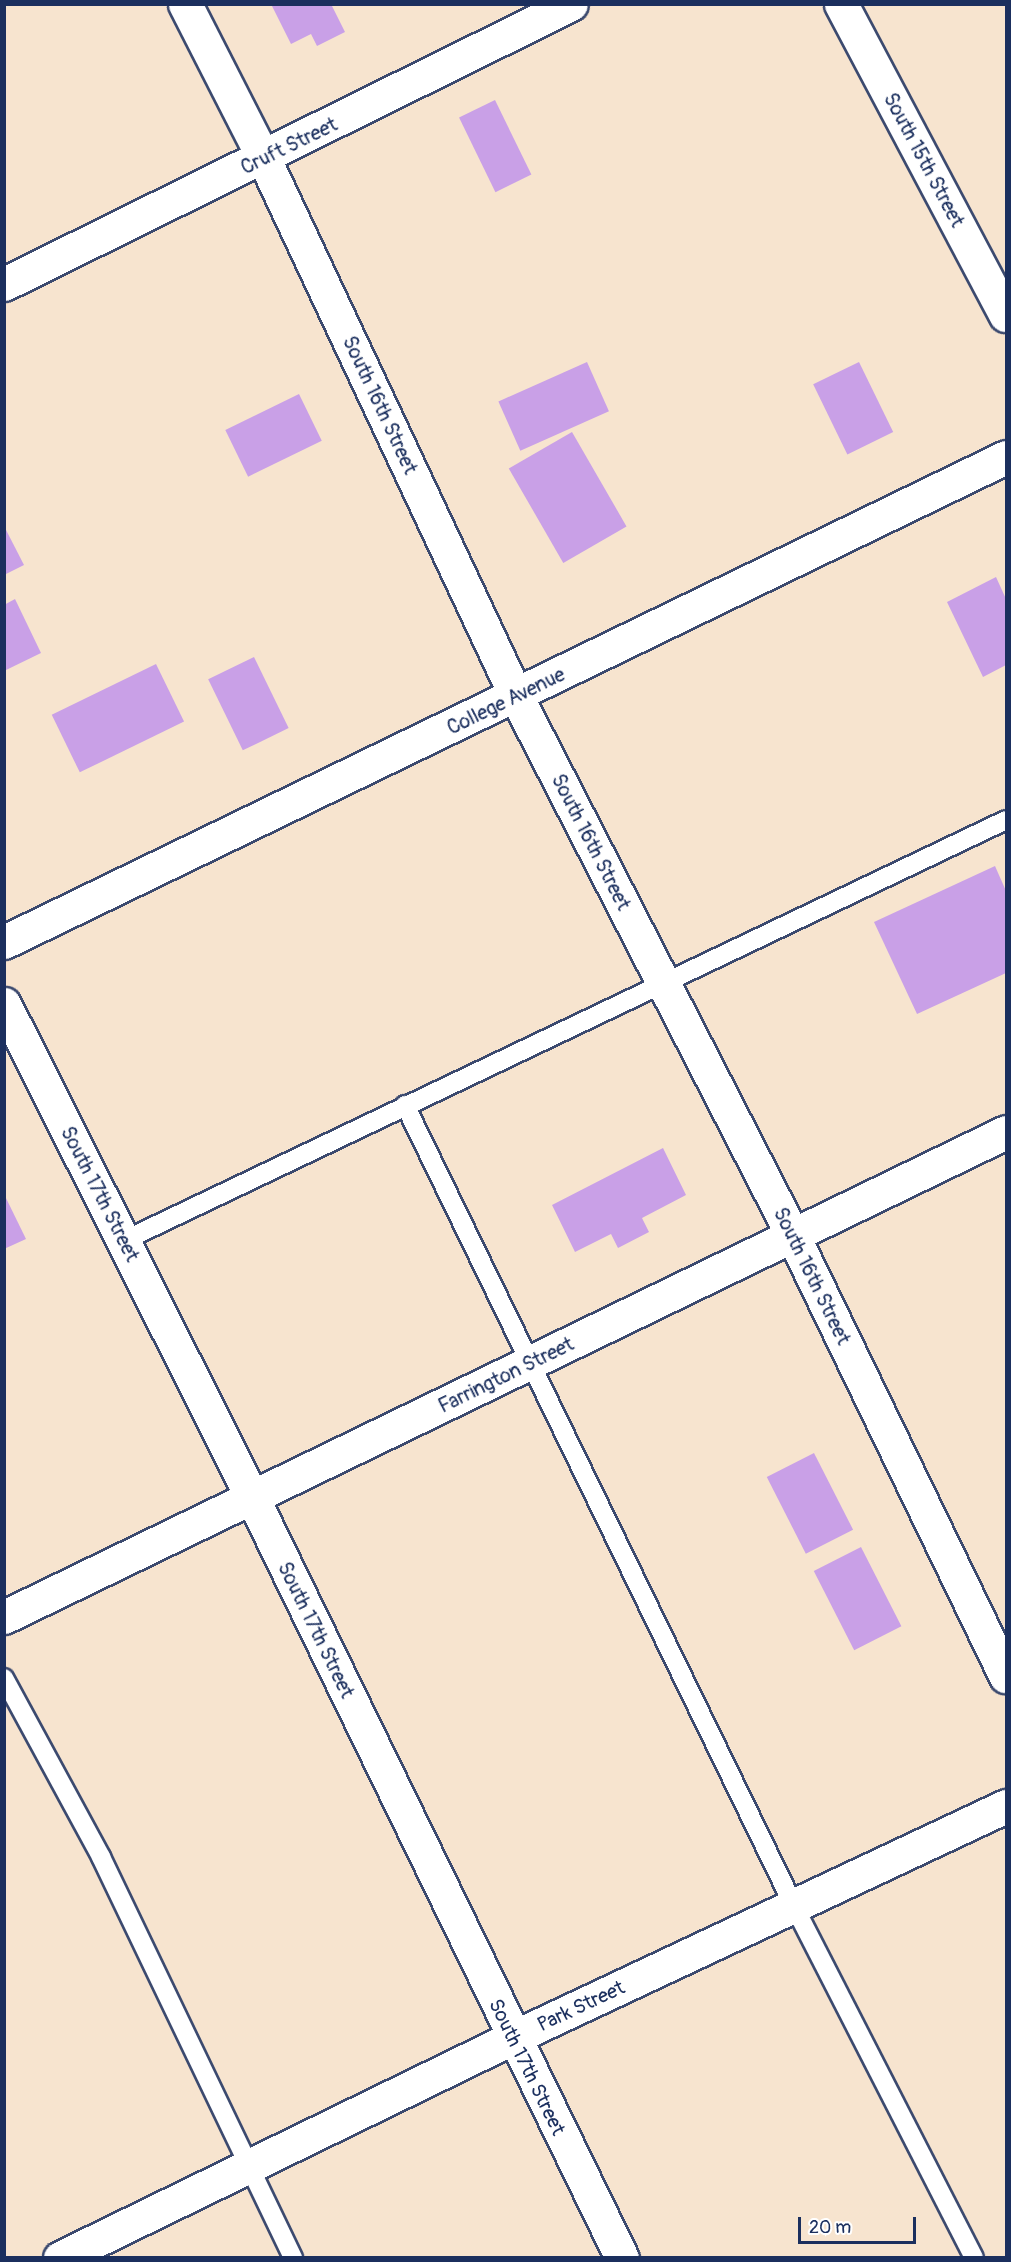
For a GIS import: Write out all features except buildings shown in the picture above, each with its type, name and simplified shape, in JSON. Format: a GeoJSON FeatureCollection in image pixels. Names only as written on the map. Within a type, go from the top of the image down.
{"type":"FeatureCollection","features":[{"type":"Feature","properties":{"kind":"street","name":"South 16th Street"},"geometry":{"type":"LineString","coordinates":[[185,4],[264,159],[516,696],[793,1236],[1006,1676]]}},
{"type":"Feature","properties":{"kind":"street","name":"Cruft Street"},"geometry":{"type":"LineString","coordinates":[[4,284],[264,159],[571,4]]}},
{"type":"Feature","properties":{"kind":"street","name":"South 15th Street"},"geometry":{"type":"LineString","coordinates":[[841,4],[1006,315]]}},
{"type":"Feature","properties":{"kind":"street","name":"College Avenue"},"geometry":{"type":"LineString","coordinates":[[4,942],[1006,457]]}},
{"type":"Feature","properties":{"kind":"street","name":"South 17th Street"},"geometry":{"type":"LineString","coordinates":[[4,1004],[252,1497],[512,2038],[622,2258]]}},
{"type":"Feature","properties":{"kind":"street","name":"Farrington Street"},"geometry":{"type":"LineString","coordinates":[[4,1617],[1006,1132]]}},
{"type":"Feature","properties":{"kind":"street","name":"Park Street"},"geometry":{"type":"LineString","coordinates":[[60,2258],[512,2038],[1006,1806]]}},
{"type":"Feature","properties":{"kind":"lane"},"geometry":{"type":"LineString","coordinates":[[123,1241],[1006,820]]}},
{"type":"Feature","properties":{"kind":"lane"},"geometry":{"type":"LineString","coordinates":[[405,1106],[794,1906],[974,2258]]}},
{"type":"Feature","properties":{"kind":"lane"},"geometry":{"type":"LineString","coordinates":[[4,1678],[101,1857],[294,2258]]}}]}
